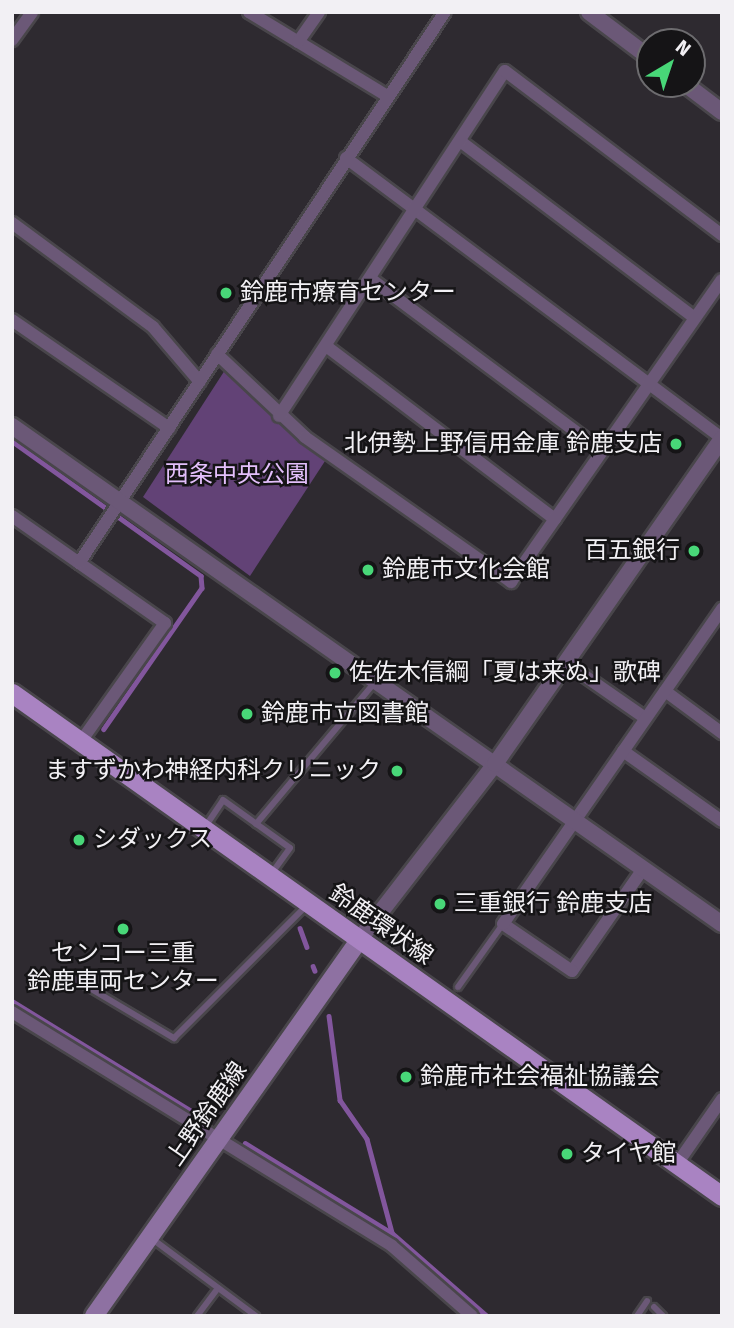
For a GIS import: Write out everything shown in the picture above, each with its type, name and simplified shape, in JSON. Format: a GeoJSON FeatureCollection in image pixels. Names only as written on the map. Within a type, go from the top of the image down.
{"type":"FeatureCollection","features":[{"type":"Feature","properties":{"kind":"main road","name":"鈴鹿環状線"},"geometry":{"type":"LineString","coordinates":[[12,693],[722,1196]]}},
{"type":"Feature","properties":{"kind":"main road","name":"上野鈴鹿線"},"geometry":{"type":"LineString","coordinates":[[94,1316],[359,940]]}},
{"type":"Feature","properties":{"kind":"street"},"geometry":{"type":"LineString","coordinates":[[12,40],[32,12]]}},
{"type":"Feature","properties":{"kind":"street"},"geometry":{"type":"LineString","coordinates":[[249,12],[387,96]]}},
{"type":"Feature","properties":{"kind":"street"},"geometry":{"type":"LineString","coordinates":[[298,42],[319,12]]}},
{"type":"Feature","properties":{"kind":"street"},"geometry":{"type":"LineString","coordinates":[[79,563],[445,12]]}},
{"type":"Feature","properties":{"kind":"street"},"geometry":{"type":"LineString","coordinates":[[589,12],[636,47]]}},
{"type":"Feature","properties":{"kind":"street"},"geometry":{"type":"LineString","coordinates":[[279,416],[505,71],[722,235]]}},
{"type":"Feature","properties":{"kind":"street"},"geometry":{"type":"LineString","coordinates":[[704,98],[722,112]]}},
{"type":"Feature","properties":{"kind":"street"},"geometry":{"type":"LineString","coordinates":[[460,141],[695,318]]}},
{"type":"Feature","properties":{"kind":"street"},"geometry":{"type":"LineString","coordinates":[[346,158],[722,438],[495,764],[359,940]]}},
{"type":"Feature","properties":{"kind":"street"},"geometry":{"type":"LineString","coordinates":[[12,223],[153,327],[200,382]]}},
{"type":"Feature","properties":{"kind":"street"},"geometry":{"type":"LineString","coordinates":[[371,279],[602,451]]}},
{"type":"Feature","properties":{"kind":"street"},"geometry":{"type":"LineString","coordinates":[[217,354],[279,416],[511,582],[722,280]]}},
{"type":"Feature","properties":{"kind":"street"},"geometry":{"type":"LineString","coordinates":[[12,320],[169,428]]}},
{"type":"Feature","properties":{"kind":"street"},"geometry":{"type":"LineString","coordinates":[[326,346],[555,519]]}},
{"type":"Feature","properties":{"kind":"street"},"geometry":{"type":"LineString","coordinates":[[12,426],[722,924]]}},
{"type":"Feature","properties":{"kind":"street"},"geometry":{"type":"LineString","coordinates":[[12,516],[165,623],[81,741]]}},
{"type":"Feature","properties":{"kind":"street"},"geometry":{"type":"LineString","coordinates":[[643,869],[572,971],[503,924],[722,609]]}},
{"type":"Feature","properties":{"kind":"street"},"geometry":{"type":"LineString","coordinates":[[566,663],[645,718]]}},
{"type":"Feature","properties":{"kind":"street"},"geometry":{"type":"LineString","coordinates":[[665,691],[722,733]]}},
{"type":"Feature","properties":{"kind":"street"},"geometry":{"type":"LineString","coordinates":[[623,751],[722,821]]}},
{"type":"Feature","properties":{"kind":"street"},"geometry":{"type":"LineString","coordinates":[[12,1012],[407,1256],[472,1316]]}},
{"type":"Feature","properties":{"kind":"street"},"geometry":{"type":"LineString","coordinates":[[677,1164],[722,1099]]}},
{"type":"Feature","properties":{"kind":"lane"},"geometry":{"type":"LineString","coordinates":[[256,824],[376,680]]}},
{"type":"Feature","properties":{"kind":"lane"},"geometry":{"type":"LineString","coordinates":[[204,828],[223,800],[290,848],[270,876]]}},
{"type":"Feature","properties":{"kind":"lane"},"geometry":{"type":"LineString","coordinates":[[66,974],[174,1038],[308,903]]}},
{"type":"Feature","properties":{"kind":"lane"},"geometry":{"type":"LineString","coordinates":[[457,987],[503,924]]}},
{"type":"Feature","properties":{"kind":"lane"},"geometry":{"type":"LineString","coordinates":[[150,1238],[256,1316]]}},
{"type":"Feature","properties":{"kind":"lane"},"geometry":{"type":"LineString","coordinates":[[197,1316],[218,1288]]}},
{"type":"Feature","properties":{"kind":"lane"},"geometry":{"type":"LineString","coordinates":[[637,1316],[647,1301]]}},
{"type":"Feature","properties":{"kind":"lane"},"geometry":{"type":"LineString","coordinates":[[654,1307],[663,1316]]}},
{"type":"Feature","properties":{"kind":"green space","name":"西条中央公園"},"geometry":{"type":"Polygon","coordinates":[[[225,370],[327,458],[250,576],[143,497],[225,370]]]}},
{"type":"Feature","properties":{"kind":"waterway"},"geometry":{"type":"LineString","coordinates":[[12,441],[201,576],[202,588],[104,729]]}},
{"type":"Feature","properties":{"kind":"waterway"},"geometry":{"type":"LineString","coordinates":[[300,928],[307,947]]}},
{"type":"Feature","properties":{"kind":"waterway"},"geometry":{"type":"LineString","coordinates":[[313,966],[315,971]]}},
{"type":"Feature","properties":{"kind":"waterway"},"geometry":{"type":"LineString","coordinates":[[12,1001],[206,1120]]}},
{"type":"Feature","properties":{"kind":"waterway"},"geometry":{"type":"LineString","coordinates":[[329,1016],[340,1100],[367,1139],[392,1232]]}},
{"type":"Feature","properties":{"kind":"waterway"},"geometry":{"type":"LineString","coordinates":[[245,1143],[392,1233],[487,1316]]}},
{"type":"Feature","properties":{"kind":"place","name":"鈴鹿市療育センター"},"geometry":{"type":"Point","coordinates":[226,293]}},
{"type":"Feature","properties":{"kind":"place","name":"北伊勢上野信用金庫 鈴鹿支店"},"geometry":{"type":"Point","coordinates":[676,444]}},
{"type":"Feature","properties":{"kind":"place","name":"百五銀行"},"geometry":{"type":"Point","coordinates":[694,551]}},
{"type":"Feature","properties":{"kind":"place","name":"鈴鹿市文化会館"},"geometry":{"type":"Point","coordinates":[368,570]}},
{"type":"Feature","properties":{"kind":"place","name":"佐佐木信綱「夏は来ぬ」歌碑"},"geometry":{"type":"Point","coordinates":[335,673]}},
{"type":"Feature","properties":{"kind":"place","name":"鈴鹿市立図書館"},"geometry":{"type":"Point","coordinates":[247,714]}},
{"type":"Feature","properties":{"kind":"place","name":"ますずかわ神経内科クリニック"},"geometry":{"type":"Point","coordinates":[397,771]}},
{"type":"Feature","properties":{"kind":"place","name":"シダックス"},"geometry":{"type":"Point","coordinates":[79,840]}},
{"type":"Feature","properties":{"kind":"place","name":"三重銀行 鈴鹿支店"},"geometry":{"type":"Point","coordinates":[440,904]}},
{"type":"Feature","properties":{"kind":"place","name":"センコー三重 鈴鹿車両センター"},"geometry":{"type":"Point","coordinates":[123,929]}},
{"type":"Feature","properties":{"kind":"place","name":"鈴鹿市社会福祉協議会"},"geometry":{"type":"Point","coordinates":[406,1077]}},
{"type":"Feature","properties":{"kind":"place","name":"タイヤ館"},"geometry":{"type":"Point","coordinates":[567,1154]}}]}
